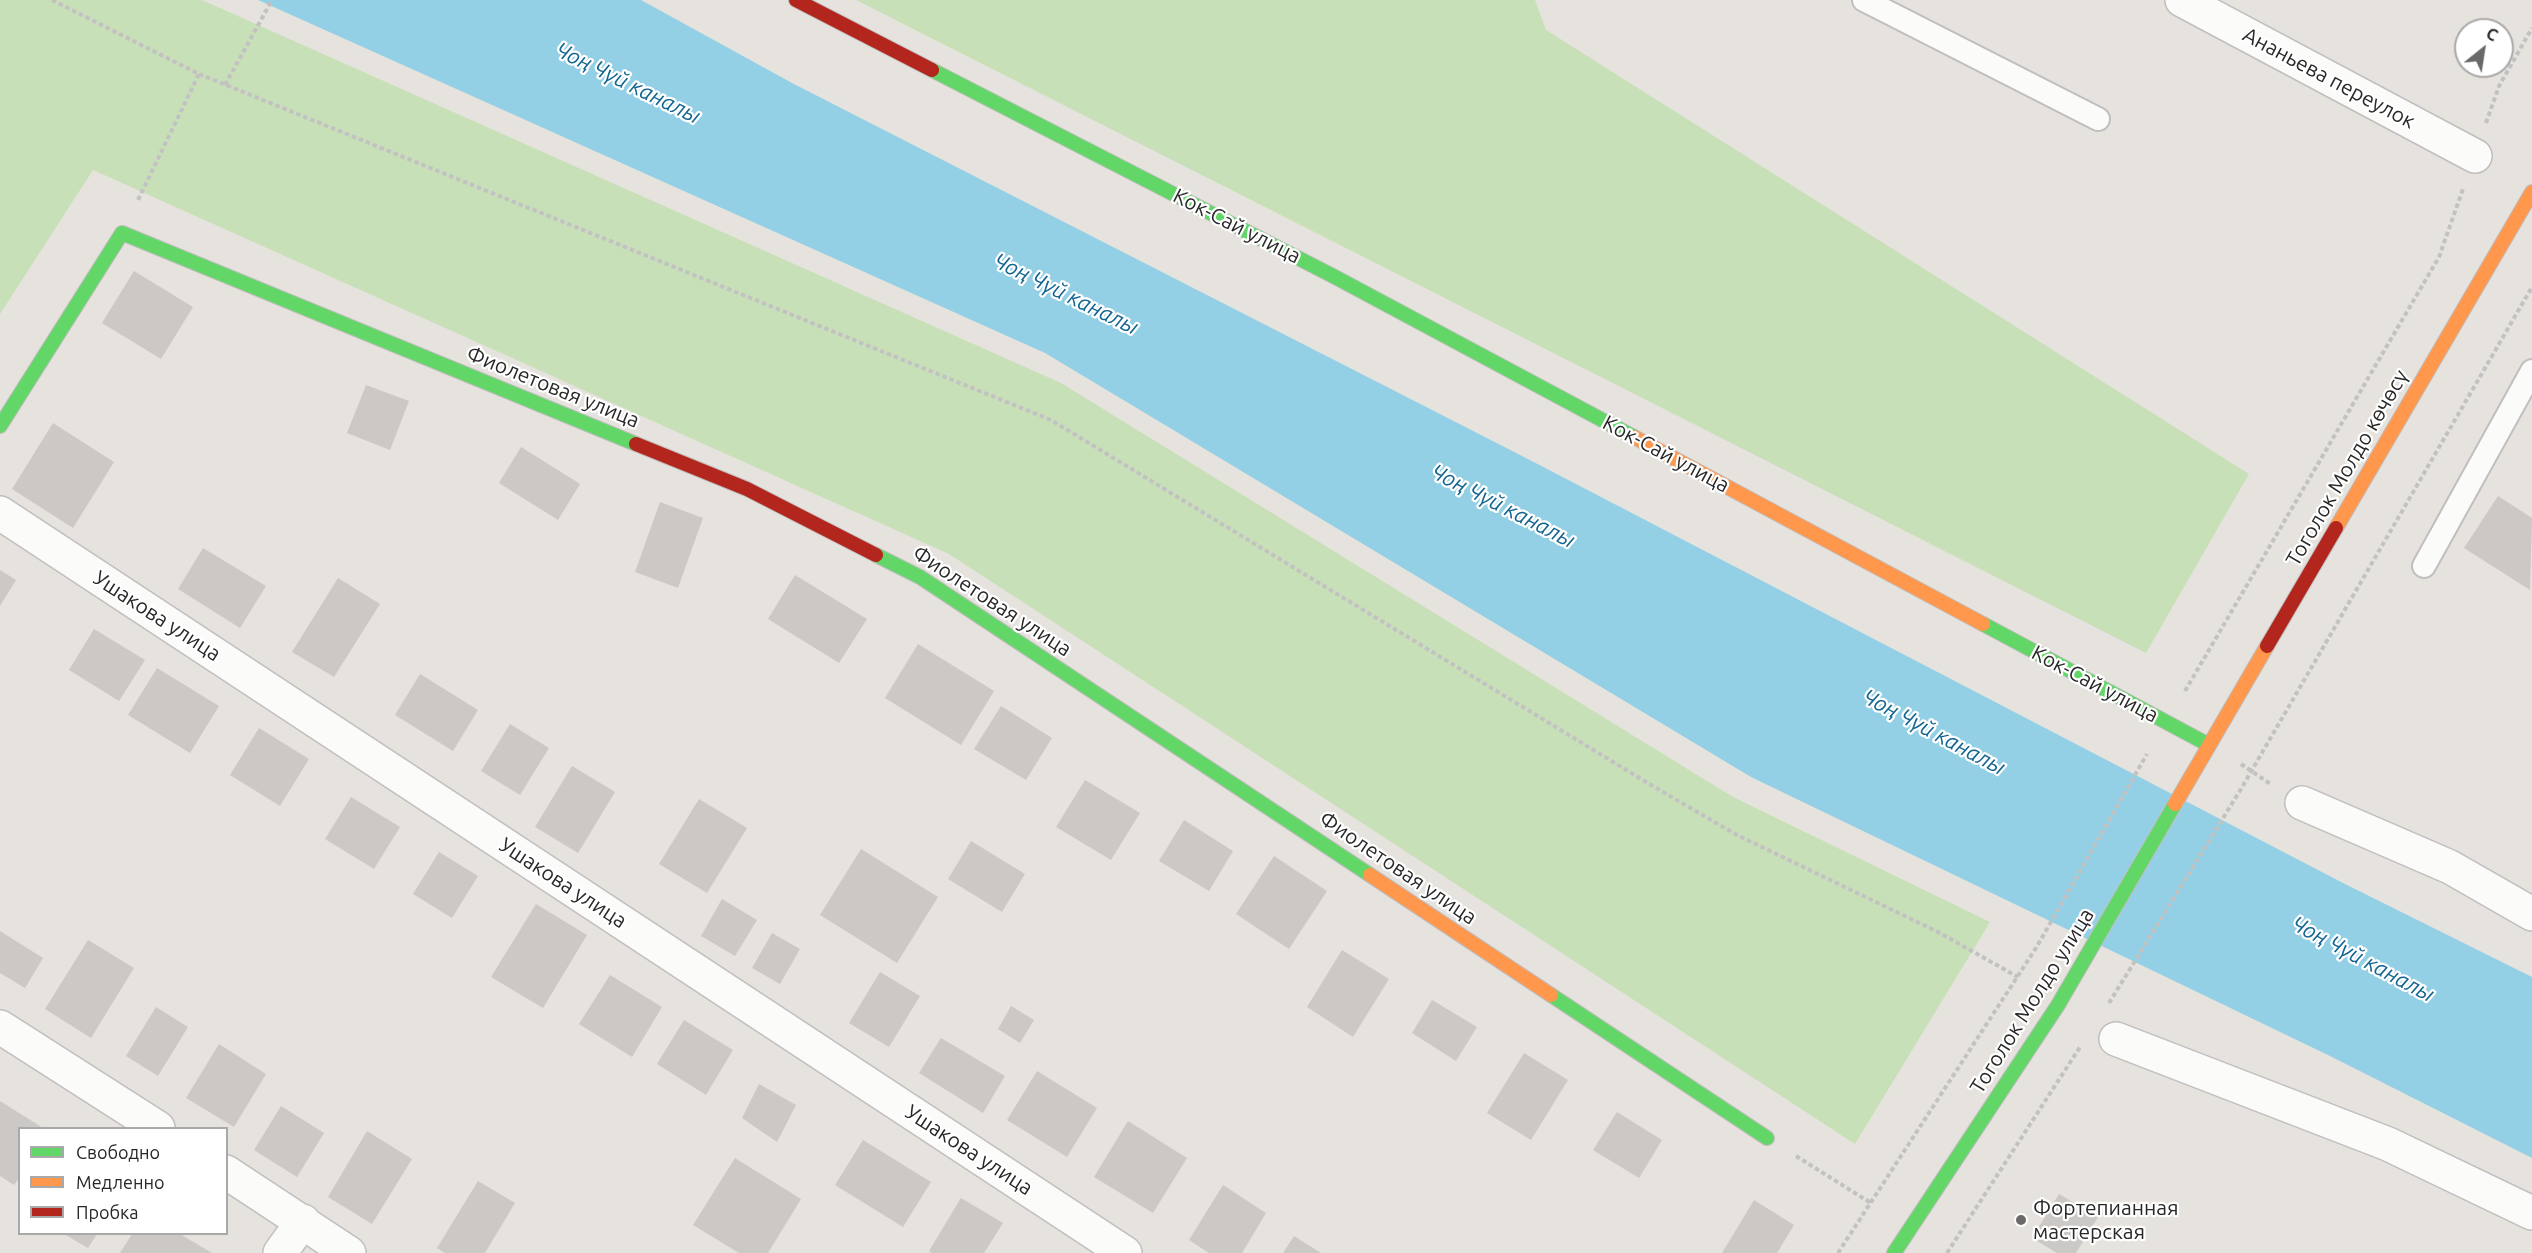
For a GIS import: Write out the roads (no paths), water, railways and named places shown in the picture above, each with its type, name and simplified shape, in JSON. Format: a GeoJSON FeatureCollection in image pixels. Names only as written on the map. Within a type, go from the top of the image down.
{"type":"FeatureCollection","features":[{"type":"Feature","properties":{"kind":"street","name":"Кок-Сай улица"},"geometry":{"type":"LineString","coordinates":[[796,0],[1335,277],[2209,746]]}},
{"type":"Feature","properties":{"kind":"street","name":"Ананьева переулок"},"geometry":{"type":"LineString","coordinates":[[2182,0],[2475,156]]}},
{"type":"Feature","properties":{"kind":"street","name":"Тоголок Молдо көчөсү"},"geometry":{"type":"LineString","coordinates":[[2198,765],[2532,192]]}},
{"type":"Feature","properties":{"kind":"street","name":"Фиолетовая улица"},"geometry":{"type":"LineString","coordinates":[[0,426],[122,233],[747,489],[920,577],[1767,1138]]}},
{"type":"Feature","properties":{"kind":"street","name":"Ушакова улица"},"geometry":{"type":"LineString","coordinates":[[0,513],[1125,1253]]}},
{"type":"Feature","properties":{"kind":"street","name":"Тоголок Молдо улица"},"geometry":{"type":"LineString","coordinates":[[1894,1253],[2068,988],[2198,765]]}},
{"type":"Feature","properties":{"kind":"street"},"geometry":{"type":"LineString","coordinates":[[2302,803],[2450,867],[2532,914]]}},
{"type":"Feature","properties":{"kind":"street"},"geometry":{"type":"LineString","coordinates":[[0,1028],[156,1127]]}},
{"type":"Feature","properties":{"kind":"street"},"geometry":{"type":"LineString","coordinates":[[2116,1039],[2388,1144],[2532,1213]]}},
{"type":"Feature","properties":{"kind":"street"},"geometry":{"type":"LineString","coordinates":[[228,1173],[349,1253]]}},
{"type":"Feature","properties":{"kind":"street"},"geometry":{"type":"LineString","coordinates":[[280,1253],[303,1221]]}},
{"type":"Feature","properties":{"kind":"lane"},"geometry":{"type":"LineString","coordinates":[[1864,0],[2098,119]]}},
{"type":"Feature","properties":{"kind":"lane"},"geometry":{"type":"LineString","coordinates":[[2424,566],[2532,371]]}},
{"type":"Feature","properties":{"kind":"water","name":"Чоң Чүй каналы"},"geometry":{"type":"Polygon","coordinates":[[[258,0],[641,0],[792,83],[1526,458],[2345,884],[2532,977],[2532,1158],[2332,1057],[1751,777],[1045,353],[258,0]]]}},
{"type":"Feature","properties":{"kind":"place","name":"Фортепианная мастерская"},"geometry":{"type":"Point","coordinates":[2021,1220]}}]}
